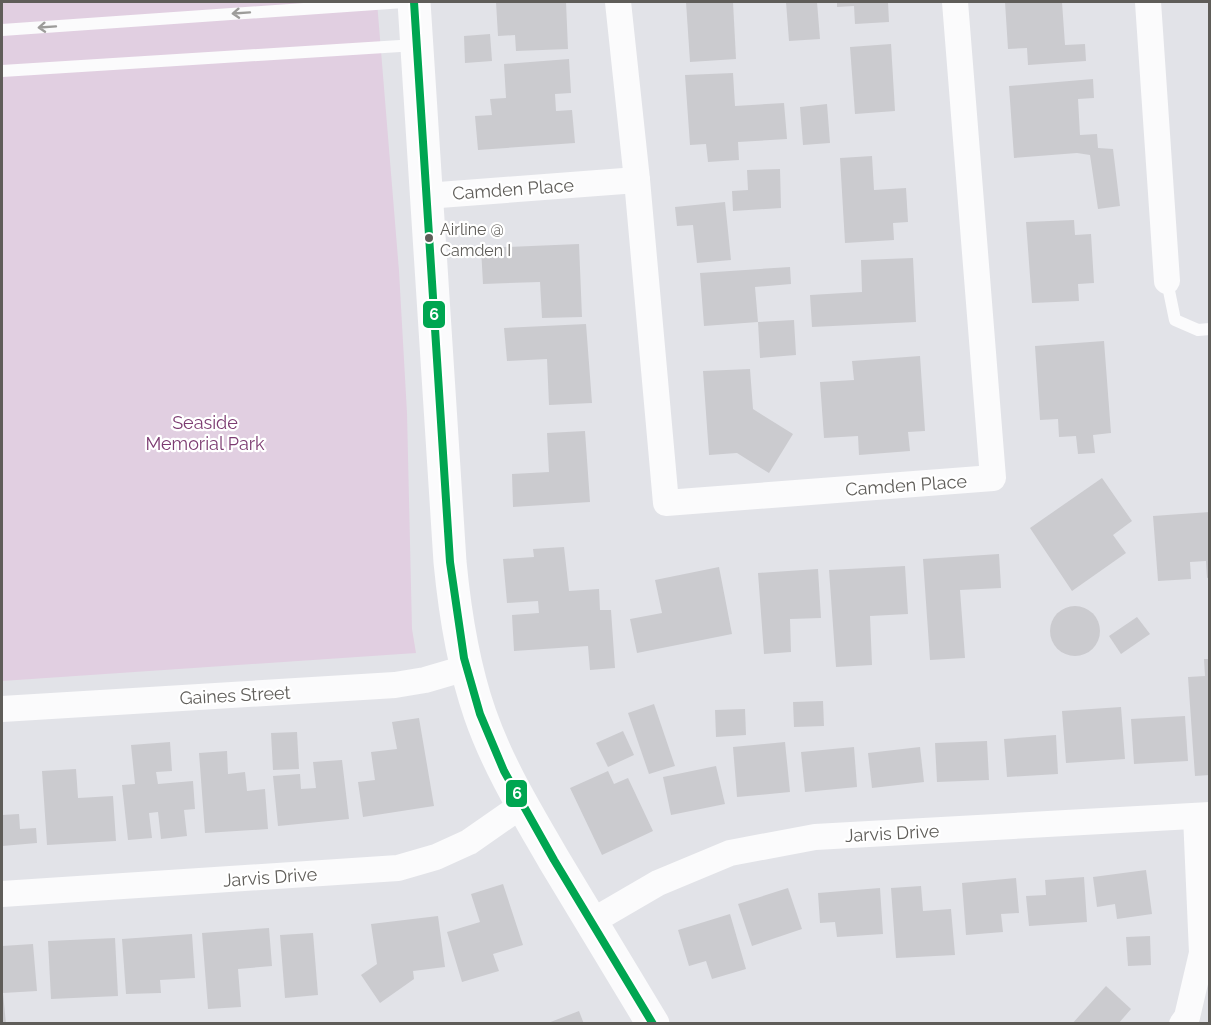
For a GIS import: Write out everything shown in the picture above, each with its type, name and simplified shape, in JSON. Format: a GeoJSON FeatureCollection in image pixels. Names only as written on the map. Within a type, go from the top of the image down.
{"type":"FeatureCollection","features":[{"type":"Feature","properties":{"kind":"main road"},"geometry":{"type":"LineString","coordinates":[[414,2],[450,562],[454,608],[466,668],[495,752],[522,805],[653,1023]]}},
{"type":"Feature","properties":{"kind":"street","name":"Camden Place"},"geometry":{"type":"LineString","coordinates":[[618,2],[637,180],[666,503],[993,478],[955,2]]}},
{"type":"Feature","properties":{"kind":"street"},"geometry":{"type":"LineString","coordinates":[[1148,2],[1167,281]]}},
{"type":"Feature","properties":{"kind":"street","name":"Camden Place"},"geometry":{"type":"LineString","coordinates":[[426,196],[637,180]]}},
{"type":"Feature","properties":{"kind":"street","name":"Gaines Street"},"geometry":{"type":"LineString","coordinates":[[2,709],[395,685],[425,681],[466,668]]}},
{"type":"Feature","properties":{"kind":"street","name":"Jarvis Drive"},"geometry":{"type":"LineString","coordinates":[[2,894],[398,868],[436,857],[469,842],[522,805]]}},
{"type":"Feature","properties":{"kind":"street"},"geometry":{"type":"LineString","coordinates":[[1182,1023],[1187,1017],[1202,953],[1203,816]]}},
{"type":"Feature","properties":{"kind":"street","name":"Jarvis Drive"},"geometry":{"type":"LineString","coordinates":[[591,922],[658,883],[730,853],[815,837],[1203,816]]}},
{"type":"Feature","properties":{"kind":"lane"},"geometry":{"type":"LineString","coordinates":[[2,30],[404,2]]}},
{"type":"Feature","properties":{"kind":"lane"},"geometry":{"type":"LineString","coordinates":[[2,71],[418,45]]}},
{"type":"Feature","properties":{"kind":"lane"},"geometry":{"type":"LineString","coordinates":[[1167,281],[1175,320],[1198,330],[1209,329]]}},
{"type":"Feature","properties":{"kind":"green space","name":"Seaside Memorial Park"},"geometry":{"type":"Polygon","coordinates":[[[2,2],[377,2],[399,271],[407,413],[412,629],[416,653],[2,681],[2,2]]]}},
{"type":"Feature","properties":{"kind":"building"},"geometry":{"type":"Polygon","coordinates":[[[496,2],[566,2],[568,49],[516,51],[515,35],[498,36],[496,2]]]}},
{"type":"Feature","properties":{"kind":"building"},"geometry":{"type":"Polygon","coordinates":[[[686,2],[733,2],[736,59],[690,62],[686,2]]]}},
{"type":"Feature","properties":{"kind":"building"},"geometry":{"type":"Polygon","coordinates":[[[786,2],[817,2],[820,39],[789,41],[786,2]]]}},
{"type":"Feature","properties":{"kind":"building"},"geometry":{"type":"Polygon","coordinates":[[[837,2],[888,2],[889,22],[855,24],[854,6],[837,7],[837,2]]]}},
{"type":"Feature","properties":{"kind":"building"},"geometry":{"type":"Polygon","coordinates":[[[1005,2],[1062,2],[1065,45],[1085,44],[1086,61],[1028,65],[1027,48],[1008,49],[1005,2]]]}},
{"type":"Feature","properties":{"kind":"building"},"geometry":{"type":"Polygon","coordinates":[[[490,34],[492,61],[465,63],[464,36],[490,34]]]}},
{"type":"Feature","properties":{"kind":"building"},"geometry":{"type":"Polygon","coordinates":[[[891,44],[895,111],[855,114],[850,47],[891,44]]]}},
{"type":"Feature","properties":{"kind":"building"},"geometry":{"type":"Polygon","coordinates":[[[569,59],[571,93],[555,94],[556,111],[572,110],[575,143],[478,150],[475,116],[492,115],[490,99],[506,98],[504,64],[569,59]]]}},
{"type":"Feature","properties":{"kind":"building"},"geometry":{"type":"Polygon","coordinates":[[[733,73],[735,106],[784,103],[787,139],[738,142],[739,160],[708,162],[706,144],[690,145],[685,75],[733,73]]]}},
{"type":"Feature","properties":{"kind":"building"},"geometry":{"type":"Polygon","coordinates":[[[1093,79],[1094,98],[1078,99],[1080,135],[1097,134],[1098,148],[1113,149],[1120,206],[1098,209],[1090,155],[1077,153],[1014,158],[1009,86],[1093,79]]]}},
{"type":"Feature","properties":{"kind":"building"},"geometry":{"type":"Polygon","coordinates":[[[827,104],[830,143],[803,145],[800,107],[827,104]]]}},
{"type":"Feature","properties":{"kind":"building"},"geometry":{"type":"Polygon","coordinates":[[[872,156],[874,190],[906,188],[908,222],[893,223],[894,240],[845,243],[840,158],[872,156]]]}},
{"type":"Feature","properties":{"kind":"building"},"geometry":{"type":"Polygon","coordinates":[[[780,169],[781,208],[733,211],[732,191],[748,190],[747,170],[780,169]]]}},
{"type":"Feature","properties":{"kind":"building"},"geometry":{"type":"Polygon","coordinates":[[[725,202],[731,260],[697,263],[693,225],[677,226],[675,207],[725,202]]]}},
{"type":"Feature","properties":{"kind":"building"},"geometry":{"type":"Polygon","coordinates":[[[1074,220],[1075,235],[1091,234],[1094,283],[1078,284],[1079,301],[1032,303],[1026,222],[1074,220]]]}},
{"type":"Feature","properties":{"kind":"building"},"geometry":{"type":"Polygon","coordinates":[[[579,244],[582,317],[542,318],[540,282],[483,284],[481,248],[579,244]]]}},
{"type":"Feature","properties":{"kind":"building"},"geometry":{"type":"Polygon","coordinates":[[[913,258],[916,322],[812,327],[810,295],[862,292],[861,260],[913,258]]]}},
{"type":"Feature","properties":{"kind":"building"},"geometry":{"type":"Polygon","coordinates":[[[790,267],[791,284],[755,287],[758,322],[704,326],[700,273],[790,267]]]}},
{"type":"Feature","properties":{"kind":"building"},"geometry":{"type":"Polygon","coordinates":[[[794,320],[796,355],[760,358],[758,322],[794,320]]]}},
{"type":"Feature","properties":{"kind":"building"},"geometry":{"type":"Polygon","coordinates":[[[586,324],[592,403],[549,405],[547,359],[507,361],[504,328],[586,324]]]}},
{"type":"Feature","properties":{"kind":"building"},"geometry":{"type":"Polygon","coordinates":[[[1104,341],[1111,433],[1093,435],[1095,453],[1078,454],[1076,436],[1059,437],[1058,419],[1040,420],[1035,346],[1104,341]]]}},
{"type":"Feature","properties":{"kind":"building"},"geometry":{"type":"Polygon","coordinates":[[[920,356],[925,431],[908,432],[910,451],[859,455],[858,436],[824,438],[820,382],[854,380],[852,361],[920,356]]]}},
{"type":"Feature","properties":{"kind":"building"},"geometry":{"type":"Polygon","coordinates":[[[750,369],[753,409],[793,434],[769,473],[737,453],[709,455],[703,371],[750,369]]]}},
{"type":"Feature","properties":{"kind":"building"},"geometry":{"type":"Polygon","coordinates":[[[585,431],[590,502],[513,507],[512,474],[549,472],[547,433],[585,431]]]}},
{"type":"Feature","properties":{"kind":"building"},"geometry":{"type":"Polygon","coordinates":[[[1102,478],[1132,521],[1113,535],[1126,553],[1072,591],[1030,528],[1102,478]]]}},
{"type":"Feature","properties":{"kind":"building"},"geometry":{"type":"Polygon","coordinates":[[[1210,512],[1210,577],[1207,578],[1206,561],[1190,562],[1191,579],[1158,581],[1153,516],[1210,512]]]}},
{"type":"Feature","properties":{"kind":"building"},"geometry":{"type":"Polygon","coordinates":[[[564,547],[569,591],[599,589],[600,610],[611,610],[615,668],[590,670],[588,646],[514,651],[512,615],[539,613],[538,601],[507,603],[503,559],[534,557],[533,549],[564,547]]]}},
{"type":"Feature","properties":{"kind":"building"},"geometry":{"type":"Polygon","coordinates":[[[999,554],[1001,588],[960,590],[965,658],[930,660],[923,559],[999,554]]]}},
{"type":"Feature","properties":{"kind":"building"},"geometry":{"type":"Polygon","coordinates":[[[905,566],[908,614],[870,616],[872,665],[836,667],[829,570],[905,566]]]}},
{"type":"Feature","properties":{"kind":"building"},"geometry":{"type":"Polygon","coordinates":[[[719,567],[732,634],[637,653],[630,619],[662,613],[655,580],[719,567]]]}},
{"type":"Feature","properties":{"kind":"building"},"geometry":{"type":"Polygon","coordinates":[[[818,569],[821,618],[790,619],[791,652],[764,654],[758,573],[818,569]]]}},
{"type":"Feature","properties":{"kind":"building"},"geometry":{"type":"Polygon","coordinates":[[[1075,606],[1084,608],[1095,617],[1100,631],[1098,640],[1089,651],[1075,656],[1066,654],[1055,645],[1050,631],[1052,622],[1061,611],[1075,606]]]}},
{"type":"Feature","properties":{"kind":"building"},"geometry":{"type":"Polygon","coordinates":[[[1137,617],[1150,634],[1121,654],[1109,636],[1137,617]]]}},
{"type":"Feature","properties":{"kind":"building"},"geometry":{"type":"Polygon","coordinates":[[[1204,659],[1210,659],[1210,775],[1195,776],[1188,677],[1205,676],[1204,659]]]}},
{"type":"Feature","properties":{"kind":"building"},"geometry":{"type":"Polygon","coordinates":[[[823,701],[824,726],[794,727],[793,702],[823,701]]]}},
{"type":"Feature","properties":{"kind":"building"},"geometry":{"type":"Polygon","coordinates":[[[654,704],[675,766],[649,774],[628,713],[654,704]]]}},
{"type":"Feature","properties":{"kind":"building"},"geometry":{"type":"Polygon","coordinates":[[[1121,707],[1125,759],[1066,763],[1062,711],[1121,707]]]}},
{"type":"Feature","properties":{"kind":"building"},"geometry":{"type":"Polygon","coordinates":[[[745,709],[746,735],[716,737],[715,710],[745,709]]]}},
{"type":"Feature","properties":{"kind":"building"},"geometry":{"type":"Polygon","coordinates":[[[1185,716],[1188,761],[1134,764],[1131,719],[1185,716]]]}},
{"type":"Feature","properties":{"kind":"building"},"geometry":{"type":"Polygon","coordinates":[[[419,718],[434,806],[363,817],[358,782],[375,780],[371,752],[397,749],[392,722],[419,718]]]}},
{"type":"Feature","properties":{"kind":"building"},"geometry":{"type":"Polygon","coordinates":[[[623,731],[634,755],[608,767],[596,743],[623,731]]]}},
{"type":"Feature","properties":{"kind":"building"},"geometry":{"type":"Polygon","coordinates":[[[297,732],[299,769],[273,770],[271,733],[297,732]]]}},
{"type":"Feature","properties":{"kind":"building"},"geometry":{"type":"Polygon","coordinates":[[[1056,735],[1058,774],[1007,777],[1004,739],[1056,735]]]}},
{"type":"Feature","properties":{"kind":"building"},"geometry":{"type":"Polygon","coordinates":[[[987,741],[989,780],[937,782],[935,743],[987,741]]]}},
{"type":"Feature","properties":{"kind":"building"},"geometry":{"type":"Polygon","coordinates":[[[170,742],[172,771],[156,772],[158,784],[193,781],[195,809],[184,810],[187,836],[161,839],[158,812],[149,813],[152,838],[128,840],[122,785],[135,784],[131,745],[170,742]]]}},
{"type":"Feature","properties":{"kind":"building"},"geometry":{"type":"Polygon","coordinates":[[[785,742],[790,792],[737,797],[733,747],[785,742]]]}},
{"type":"Feature","properties":{"kind":"building"},"geometry":{"type":"Polygon","coordinates":[[[854,747],[857,787],[805,792],[801,752],[854,747]]]}},
{"type":"Feature","properties":{"kind":"building"},"geometry":{"type":"Polygon","coordinates":[[[920,747],[924,782],[872,788],[868,753],[920,747]]]}},
{"type":"Feature","properties":{"kind":"building"},"geometry":{"type":"Polygon","coordinates":[[[227,751],[228,774],[245,772],[247,791],[265,789],[268,829],[205,833],[199,753],[227,751]]]}},
{"type":"Feature","properties":{"kind":"building"},"geometry":{"type":"Polygon","coordinates":[[[342,760],[349,819],[278,826],[273,776],[300,774],[301,789],[316,788],[313,762],[342,760]]]}},
{"type":"Feature","properties":{"kind":"building"},"geometry":{"type":"Polygon","coordinates":[[[716,766],[725,804],[671,815],[663,777],[716,766]]]}},
{"type":"Feature","properties":{"kind":"building"},"geometry":{"type":"Polygon","coordinates":[[[76,769],[78,798],[113,796],[116,841],[47,845],[42,771],[76,769]]]}},
{"type":"Feature","properties":{"kind":"building"},"geometry":{"type":"Polygon","coordinates":[[[608,771],[614,784],[628,778],[653,831],[602,855],[570,788],[608,771]]]}},
{"type":"Feature","properties":{"kind":"building"},"geometry":{"type":"Polygon","coordinates":[[[19,814],[20,829],[36,828],[37,843],[2,846],[2,815],[19,814]]]}},
{"type":"Feature","properties":{"kind":"building"},"geometry":{"type":"Polygon","coordinates":[[[1146,870],[1152,914],[1117,919],[1115,904],[1097,907],[1093,877],[1146,870]]]}},
{"type":"Feature","properties":{"kind":"building"},"geometry":{"type":"Polygon","coordinates":[[[1084,877],[1087,922],[1029,926],[1026,896],[1046,895],[1045,880],[1084,877]]]}},
{"type":"Feature","properties":{"kind":"building"},"geometry":{"type":"Polygon","coordinates":[[[1016,878],[1019,913],[1001,914],[1003,932],[966,935],[962,883],[1016,878]]]}},
{"type":"Feature","properties":{"kind":"building"},"geometry":{"type":"Polygon","coordinates":[[[503,884],[523,945],[493,954],[499,971],[462,982],[447,932],[480,922],[471,894],[503,884]]]}},
{"type":"Feature","properties":{"kind":"building"},"geometry":{"type":"Polygon","coordinates":[[[921,886],[923,911],[951,909],[955,955],[896,958],[891,888],[921,886]]]}},
{"type":"Feature","properties":{"kind":"building"},"geometry":{"type":"Polygon","coordinates":[[[788,888],[802,929],[752,946],[738,904],[788,888]]]}},
{"type":"Feature","properties":{"kind":"building"},"geometry":{"type":"Polygon","coordinates":[[[880,888],[883,934],[837,937],[835,922],[820,923],[818,893],[880,888]]]}},
{"type":"Feature","properties":{"kind":"building"},"geometry":{"type":"Polygon","coordinates":[[[730,914],[746,969],[712,979],[706,961],[689,966],[678,930],[730,914]]]}},
{"type":"Feature","properties":{"kind":"building"},"geometry":{"type":"Polygon","coordinates":[[[438,916],[445,967],[413,971],[414,979],[380,1003],[361,975],[377,964],[371,924],[438,916]]]}},
{"type":"Feature","properties":{"kind":"building"},"geometry":{"type":"Polygon","coordinates":[[[269,928],[272,966],[238,969],[241,1007],[208,1009],[202,933],[269,928]]]}},
{"type":"Feature","properties":{"kind":"building"},"geometry":{"type":"Polygon","coordinates":[[[313,933],[318,995],[285,998],[280,935],[313,933]]]}},
{"type":"Feature","properties":{"kind":"building"},"geometry":{"type":"Polygon","coordinates":[[[192,934],[195,978],[160,980],[161,993],[126,994],[122,939],[192,934]]]}},
{"type":"Feature","properties":{"kind":"building"},"geometry":{"type":"Polygon","coordinates":[[[1150,936],[1151,965],[1128,966],[1126,937],[1150,936]]]}},
{"type":"Feature","properties":{"kind":"building"},"geometry":{"type":"Polygon","coordinates":[[[115,938],[118,996],[51,999],[48,941],[115,938]]]}},
{"type":"Feature","properties":{"kind":"building"},"geometry":{"type":"Polygon","coordinates":[[[33,944],[37,991],[3,993],[6,1024],[2,1024],[2,946],[33,944]]]}},
{"type":"Feature","properties":{"kind":"building"},"geometry":{"type":"Polygon","coordinates":[[[1106,986],[1131,1009],[1118,1024],[1072,1024],[1106,986]]]}},
{"type":"Feature","properties":{"kind":"building"},"geometry":{"type":"Polygon","coordinates":[[[579,1011],[584,1024],[548,1024],[548,1023],[579,1011]]]}},
{"type":"Feature","properties":{"kind":"transit line","name":"6"},"geometry":{"type":"LineString","coordinates":[[414,2],[450,562],[464,658],[480,714],[504,771],[554,860],[653,1024]]}},
{"type":"Feature","properties":{"kind":"place","name":"Airline @ Camden I"},"geometry":{"type":"Point","coordinates":[429,238]}}]}
